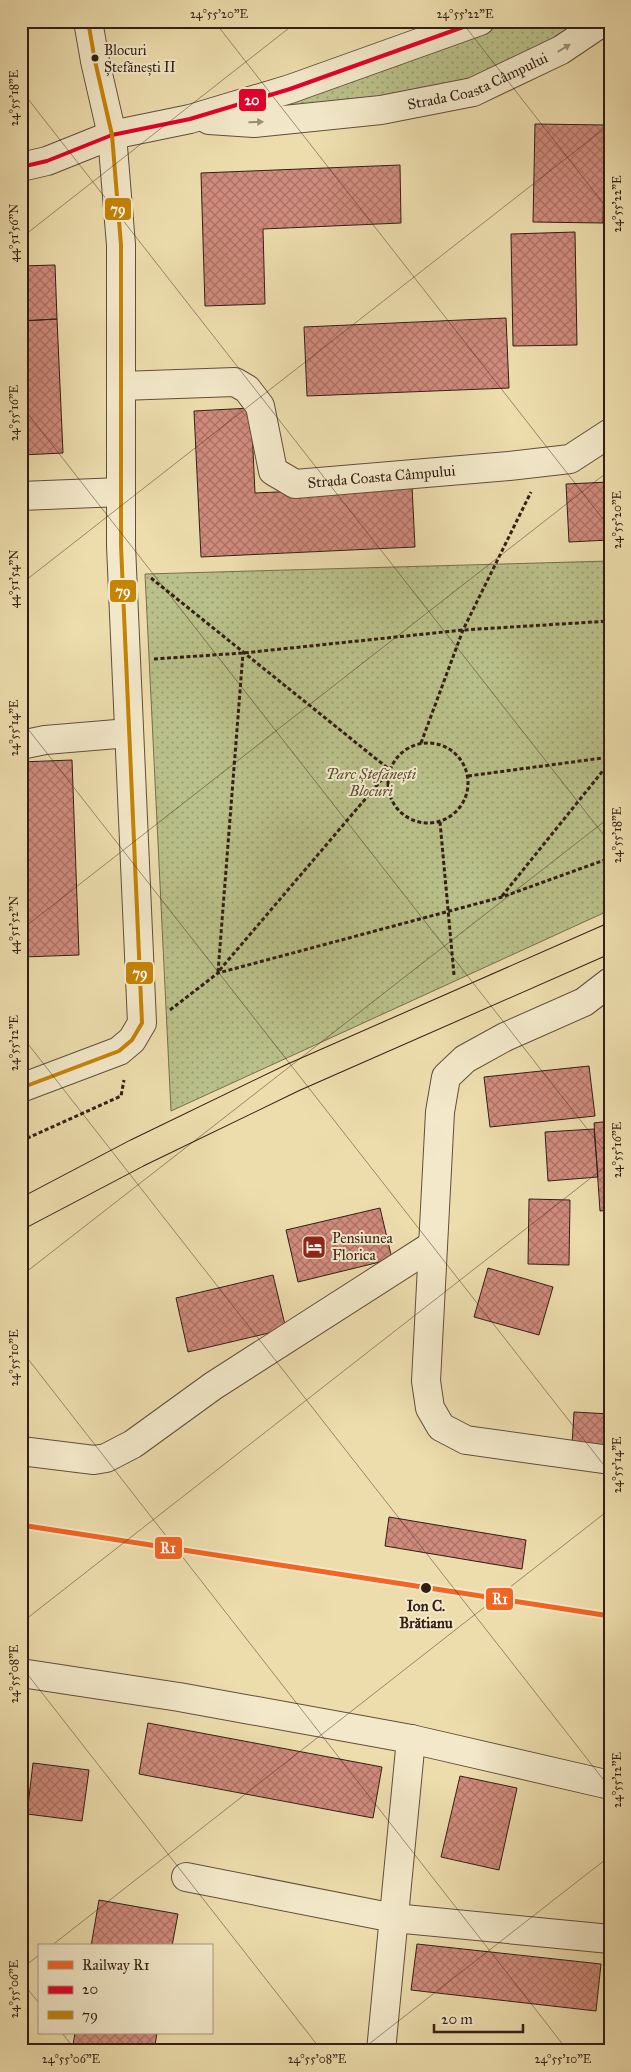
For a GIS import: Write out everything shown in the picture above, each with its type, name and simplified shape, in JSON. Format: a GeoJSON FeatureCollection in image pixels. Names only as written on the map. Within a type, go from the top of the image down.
{"type":"FeatureCollection","features":[{"type":"Feature","properties":{"kind":"main road"},"geometry":{"type":"LineString","coordinates":[[21,1214],[137,1153],[294,1076],[610,938]]}},
{"type":"Feature","properties":{"kind":"street"},"geometry":{"type":"LineString","coordinates":[[21,1088],[119,1051],[132,1040],[142,1023],[122,554],[121,244],[112,134],[88,21]]}},
{"type":"Feature","properties":{"kind":"street","name":"Strada Coasta Câmpului"},"geometry":{"type":"LineString","coordinates":[[21,167],[46,161],[112,134],[190,119],[290,89],[413,33],[480,21]]}},
{"type":"Feature","properties":{"kind":"street","name":"Strada Coasta Câmpului"},"geometry":{"type":"LineString","coordinates":[[190,119],[254,123],[381,110],[472,92],[561,50],[604,21]]}},
{"type":"Feature","properties":{"kind":"street","name":"Strada Coasta Câmpului"},"geometry":{"type":"LineString","coordinates":[[121,386],[235,382],[247,389],[260,406],[273,471],[295,484],[570,459],[610,433]]}},
{"type":"Feature","properties":{"kind":"street"},"geometry":{"type":"LineString","coordinates":[[21,496],[121,492]]}},
{"type":"Feature","properties":{"kind":"street"},"geometry":{"type":"LineString","coordinates":[[21,745],[45,740],[129,733]]}},
{"type":"Feature","properties":{"kind":"street"},"geometry":{"type":"LineString","coordinates":[[610,982],[584,1002],[505,1037],[465,1059],[446,1077],[440,1112],[426,1380],[430,1408],[441,1427],[466,1440],[610,1460]]}},
{"type":"Feature","properties":{"kind":"street"},"geometry":{"type":"LineString","coordinates":[[21,1451],[94,1460],[115,1453],[132,1444],[213,1386],[433,1244]]}},
{"type":"Feature","properties":{"kind":"street"},"geometry":{"type":"LineString","coordinates":[[21,1673],[179,1696],[411,1738],[610,1785]]}},
{"type":"Feature","properties":{"kind":"street"},"geometry":{"type":"LineString","coordinates":[[381,2051],[411,1738]]}},
{"type":"Feature","properties":{"kind":"street"},"geometry":{"type":"LineString","coordinates":[[186,1877],[394,1918],[610,1939]]}},
{"type":"Feature","properties":{"kind":"path"},"geometry":{"type":"LineString","coordinates":[[421,743],[463,630],[546,462]]}},
{"type":"Feature","properties":{"kind":"path"},"geometry":{"type":"LineString","coordinates":[[122,554],[242,653],[390,770]]}},
{"type":"Feature","properties":{"kind":"path"},"geometry":{"type":"LineString","coordinates":[[126,661],[242,653],[463,630],[610,620]]}},
{"type":"Feature","properties":{"kind":"path"},"geometry":{"type":"LineString","coordinates":[[218,972],[242,653]]}},
{"type":"Feature","properties":{"kind":"path"},"geometry":{"type":"LineString","coordinates":[[21,1141],[121,1096],[132,1040],[218,972],[390,770],[402,752],[421,743],[434,743],[451,750],[464,764],[468,776],[469,788],[466,799],[460,809],[440,822],[416,822],[404,816],[396,807],[390,795],[388,783],[390,770]]}},
{"type":"Feature","properties":{"kind":"path"},"geometry":{"type":"LineString","coordinates":[[468,776],[610,757]]}},
{"type":"Feature","properties":{"kind":"path"},"geometry":{"type":"LineString","coordinates":[[502,897],[610,762]]}},
{"type":"Feature","properties":{"kind":"path"},"geometry":{"type":"LineString","coordinates":[[440,822],[456,1004]]}},
{"type":"Feature","properties":{"kind":"path"},"geometry":{"type":"LineString","coordinates":[[218,972],[502,897],[610,858]]}},
{"type":"Feature","properties":{"kind":"green space"},"geometry":{"type":"Polygon","coordinates":[[[494,21],[592,21],[469,86],[253,117],[494,21]]]}},
{"type":"Feature","properties":{"kind":"green space","name":"Parc Ștefănești Blocuri"},"geometry":{"type":"Polygon","coordinates":[[[610,561],[610,910],[171,1111],[145,574],[610,561]]]}},
{"type":"Feature","properties":{"kind":"building"},"geometry":{"type":"Polygon","coordinates":[[[535,124],[605,125],[603,223],[533,222],[535,124]]]}},
{"type":"Feature","properties":{"kind":"building"},"geometry":{"type":"Polygon","coordinates":[[[400,165],[401,223],[263,229],[265,304],[205,306],[201,173],[400,165]]]}},
{"type":"Feature","properties":{"kind":"building"},"geometry":{"type":"Polygon","coordinates":[[[575,232],[577,345],[513,346],[511,234],[575,232]]]}},
{"type":"Feature","properties":{"kind":"building"},"geometry":{"type":"Polygon","coordinates":[[[55,265],[57,319],[21,321],[21,266],[55,265]]]}},
{"type":"Feature","properties":{"kind":"building"},"geometry":{"type":"Polygon","coordinates":[[[506,318],[509,388],[307,396],[304,327],[506,318]]]}},
{"type":"Feature","properties":{"kind":"building"},"geometry":{"type":"Polygon","coordinates":[[[57,319],[63,453],[21,455],[21,321],[57,319]]]}},
{"type":"Feature","properties":{"kind":"building"},"geometry":{"type":"Polygon","coordinates":[[[251,408],[255,493],[412,486],[415,547],[201,557],[194,411],[251,408]]]}},
{"type":"Feature","properties":{"kind":"building"},"geometry":{"type":"Polygon","coordinates":[[[610,482],[610,540],[569,542],[566,484],[610,482]]]}},
{"type":"Feature","properties":{"kind":"building"},"geometry":{"type":"Polygon","coordinates":[[[72,760],[79,955],[23,957],[21,762],[72,760]]]}},
{"type":"Feature","properties":{"kind":"building"},"geometry":{"type":"Polygon","coordinates":[[[589,1066],[595,1116],[490,1127],[484,1077],[589,1066]]]}},
{"type":"Feature","properties":{"kind":"building"},"geometry":{"type":"Polygon","coordinates":[[[610,1121],[610,1210],[600,1211],[594,1123],[610,1121]]]}},
{"type":"Feature","properties":{"kind":"building"},"geometry":{"type":"Polygon","coordinates":[[[594,1129],[598,1177],[548,1181],[545,1132],[594,1129]]]}},
{"type":"Feature","properties":{"kind":"building"},"geometry":{"type":"Polygon","coordinates":[[[529,1199],[570,1200],[569,1265],[528,1264],[529,1199]]]}},
{"type":"Feature","properties":{"kind":"building"},"geometry":{"type":"Polygon","coordinates":[[[380,1208],[392,1259],[298,1282],[286,1230],[380,1208]]]}},
{"type":"Feature","properties":{"kind":"building"},"geometry":{"type":"Polygon","coordinates":[[[488,1268],[553,1287],[539,1335],[474,1317],[488,1268]]]}},
{"type":"Feature","properties":{"kind":"building"},"geometry":{"type":"Polygon","coordinates":[[[273,1275],[286,1329],[188,1352],[176,1298],[273,1275]]]}},
{"type":"Feature","properties":{"kind":"building"},"geometry":{"type":"Polygon","coordinates":[[[574,1412],[610,1414],[610,1447],[572,1445],[574,1412]]]}},
{"type":"Feature","properties":{"kind":"building"},"geometry":{"type":"Polygon","coordinates":[[[389,1517],[526,1540],[522,1569],[385,1546],[389,1517]]]}},
{"type":"Feature","properties":{"kind":"building"},"geometry":{"type":"Polygon","coordinates":[[[148,1723],[382,1767],[373,1818],[139,1774],[148,1723]]]}},
{"type":"Feature","properties":{"kind":"building"},"geometry":{"type":"Polygon","coordinates":[[[33,1763],[89,1770],[82,1821],[27,1814],[33,1763]]]}},
{"type":"Feature","properties":{"kind":"building"},"geometry":{"type":"Polygon","coordinates":[[[460,1776],[517,1788],[499,1870],[441,1857],[460,1776]]]}},
{"type":"Feature","properties":{"kind":"building"},"geometry":{"type":"Polygon","coordinates":[[[99,1900],[178,1914],[172,1944],[91,1944],[99,1900]]]}},
{"type":"Feature","properties":{"kind":"building"},"geometry":{"type":"Polygon","coordinates":[[[417,1944],[601,1964],[596,2011],[411,1990],[417,1944]]]}},
{"type":"Feature","properties":{"kind":"building"},"geometry":{"type":"Polygon","coordinates":[[[75,2034],[157,2034],[154,2051],[72,2051],[75,2034]]]}},
{"type":"Feature","properties":{"kind":"rail line","name":"R1"},"geometry":{"type":"LineString","coordinates":[[21,1525],[610,1616]]}},
{"type":"Feature","properties":{"kind":"transit line","name":"79"},"geometry":{"type":"LineString","coordinates":[[21,1088],[119,1051],[132,1040],[142,1023],[121,546],[121,245],[112,135],[88,21]]}},
{"type":"Feature","properties":{"kind":"transit line","name":"20"},"geometry":{"type":"LineString","coordinates":[[21,167],[47,161],[112,135],[190,119],[290,89],[480,21]]}},
{"type":"Feature","properties":{"kind":"place","name":"Blocuri Ștefănești II"},"geometry":{"type":"Point","coordinates":[95,58]}},
{"type":"Feature","properties":{"kind":"place","name":"Pensiunea Florica"},"geometry":{"type":"Point","coordinates":[314,1247]}},
{"type":"Feature","properties":{"kind":"place","name":"Ion C. Brătianu"},"geometry":{"type":"Point","coordinates":[426,1588]}}]}
